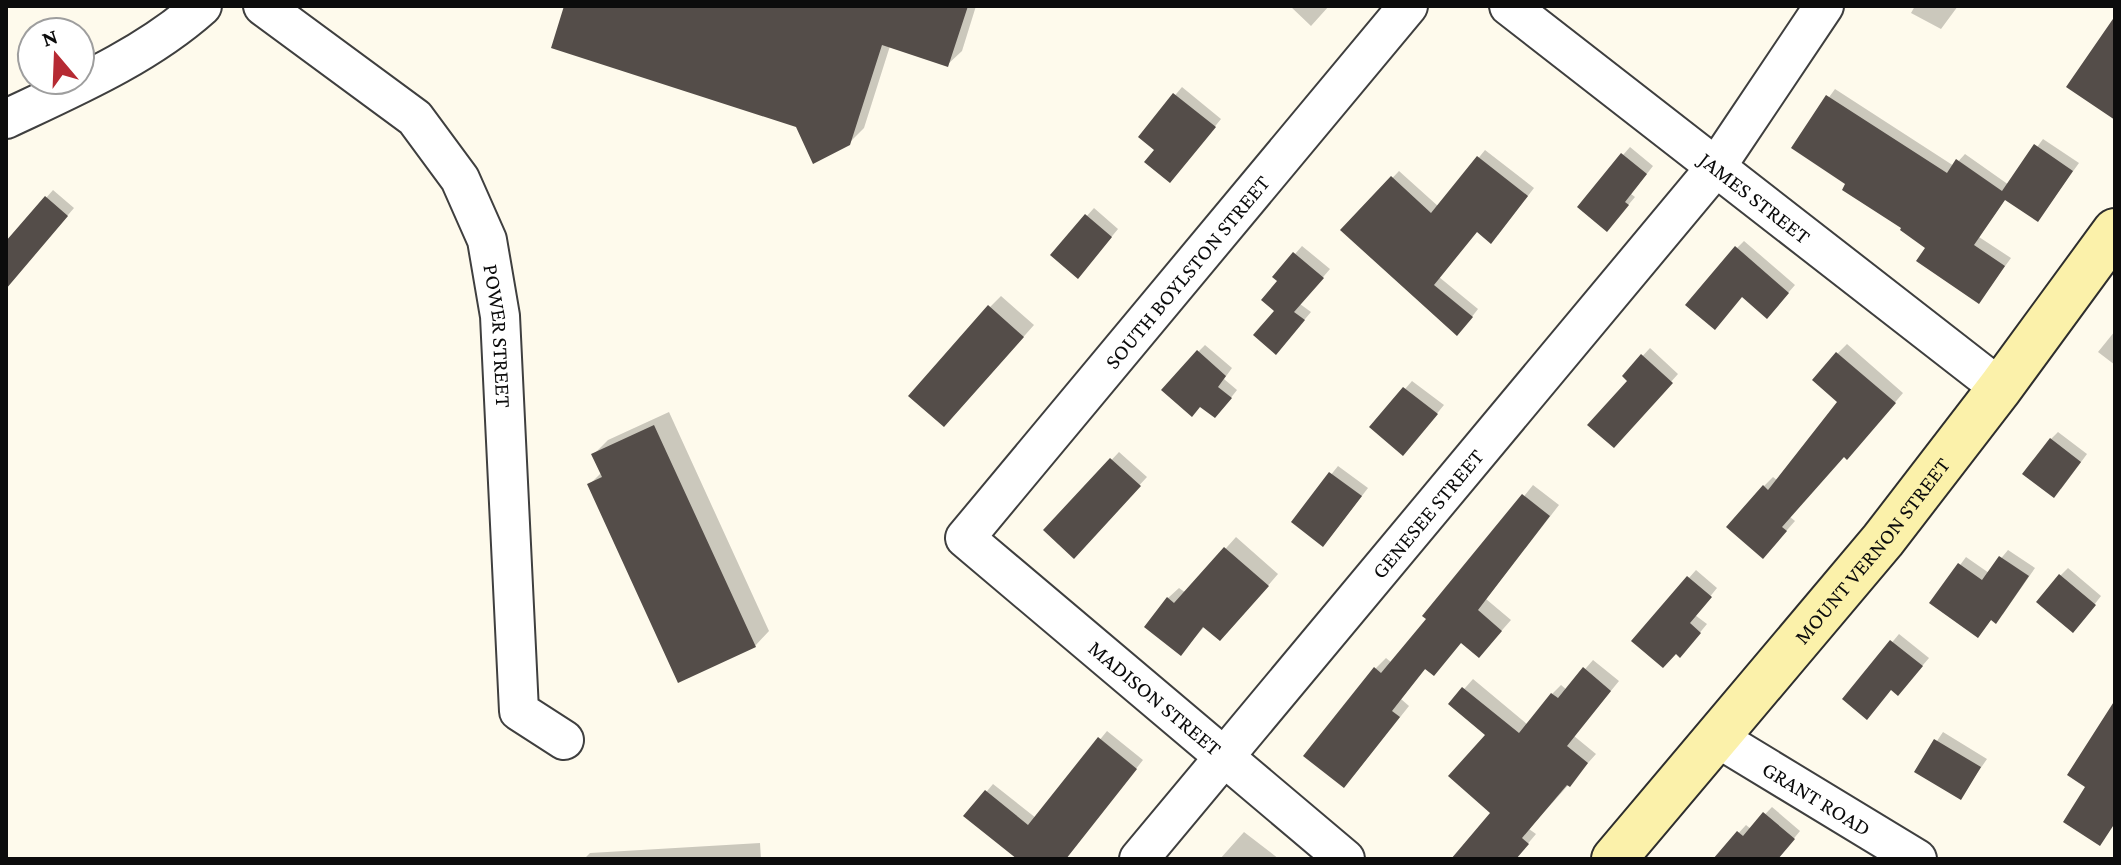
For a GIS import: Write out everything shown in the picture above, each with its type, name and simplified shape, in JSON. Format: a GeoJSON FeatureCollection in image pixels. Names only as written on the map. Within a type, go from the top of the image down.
{"type":"FeatureCollection","features":[{"type":"Feature","properties":{"kind":"main road","name":"MOUNT VERNON STREET"},"geometry":{"type":"LineString","coordinates":[[1614,859],[1883,540],[2115,231]]}},
{"type":"Feature","properties":{"kind":"street"},"geometry":{"type":"LineString","coordinates":[[6,119],[88,80],[177,29],[202,6]]}},
{"type":"Feature","properties":{"kind":"street","name":"POWER STREET"},"geometry":{"type":"LineString","coordinates":[[263,6],[415,118],[460,179],[487,240],[500,316],[519,711],[564,740]]}},
{"type":"Feature","properties":{"kind":"street","name":"SOUTH BOYLSTON STREET"},"geometry":{"type":"LineString","coordinates":[[965,538],[1408,6]]}},
{"type":"Feature","properties":{"kind":"street","name":"JAMES STREET"},"geometry":{"type":"LineString","coordinates":[[1509,6],[2000,388]]}},
{"type":"Feature","properties":{"kind":"street","name":"GENESEE STREET"},"geometry":{"type":"LineString","coordinates":[[1139,859],[1716,167],[1824,6]]}},
{"type":"Feature","properties":{"kind":"street","name":"MADISON STREET"},"geometry":{"type":"LineString","coordinates":[[965,538],[1345,859]]}},
{"type":"Feature","properties":{"kind":"street","name":"GRANT ROAD"},"geometry":{"type":"LineString","coordinates":[[1716,737],[1917,859]]}},
{"type":"Feature","properties":{"kind":"building"},"geometry":{"type":"Polygon","coordinates":[[[564,6],[968,6],[948,67],[882,45],[850,145],[813,164],[796,127],[551,48],[564,6]]]}},
{"type":"Feature","properties":{"kind":"building"},"geometry":{"type":"Polygon","coordinates":[[[2115,16],[2115,120],[2066,87],[2115,16]]]}},
{"type":"Feature","properties":{"kind":"building"},"geometry":{"type":"Polygon","coordinates":[[[1173,93],[1216,127],[1170,183],[1144,162],[1154,150],[1138,137],[1173,93]]]}},
{"type":"Feature","properties":{"kind":"building"},"geometry":{"type":"Polygon","coordinates":[[[1826,95],[1947,173],[1956,159],[2002,191],[2034,144],[2073,171],[2038,222],[2005,200],[1974,245],[2005,266],[1979,304],[1916,261],[1925,248],[1901,228],[1842,190],[1845,184],[1791,148],[1826,95]]]}},
{"type":"Feature","properties":{"kind":"building"},"geometry":{"type":"Polygon","coordinates":[[[1621,153],[1647,174],[1625,202],[1629,205],[1607,232],[1577,207],[1621,153]]]}},
{"type":"Feature","properties":{"kind":"building"},"geometry":{"type":"Polygon","coordinates":[[[1477,156],[1528,196],[1491,244],[1477,232],[1434,285],[1473,317],[1457,336],[1340,230],[1391,176],[1431,213],[1477,156]]]}},
{"type":"Feature","properties":{"kind":"building"},"geometry":{"type":"Polygon","coordinates":[[[45,196],[68,216],[6,289],[6,241],[45,196]]]}},
{"type":"Feature","properties":{"kind":"building"},"geometry":{"type":"Polygon","coordinates":[[[1085,214],[1112,237],[1078,279],[1050,255],[1085,214]]]}},
{"type":"Feature","properties":{"kind":"building"},"geometry":{"type":"Polygon","coordinates":[[[1735,246],[1789,293],[1767,319],[1742,297],[1715,330],[1685,305],[1735,246]]]}},
{"type":"Feature","properties":{"kind":"building"},"geometry":{"type":"Polygon","coordinates":[[[1293,252],[1324,278],[1294,312],[1305,320],[1276,355],[1253,335],[1274,311],[1261,300],[1277,281],[1272,277],[1293,252]]]}},
{"type":"Feature","properties":{"kind":"building"},"geometry":{"type":"Polygon","coordinates":[[[988,305],[1024,337],[944,427],[908,396],[988,305]]]}},
{"type":"Feature","properties":{"kind":"building"},"geometry":{"type":"Polygon","coordinates":[[[1197,350],[1226,376],[1218,387],[1232,398],[1215,418],[1200,407],[1192,417],[1161,390],[1197,350]]]}},
{"type":"Feature","properties":{"kind":"building"},"geometry":{"type":"Polygon","coordinates":[[[1836,352],[1896,403],[1847,460],[1844,457],[1782,527],[1787,531],[1763,559],[1726,527],[1763,485],[1768,490],[1837,402],[1812,380],[1836,352]]]}},
{"type":"Feature","properties":{"kind":"building"},"geometry":{"type":"Polygon","coordinates":[[[1641,354],[1673,383],[1614,448],[1587,425],[1627,381],[1622,376],[1641,354]]]}},
{"type":"Feature","properties":{"kind":"building"},"geometry":{"type":"Polygon","coordinates":[[[1403,387],[1438,414],[1403,456],[1369,427],[1403,387]]]}},
{"type":"Feature","properties":{"kind":"building"},"geometry":{"type":"Polygon","coordinates":[[[654,425],[756,647],[678,683],[587,484],[602,477],[591,454],[654,425]]]}},
{"type":"Feature","properties":{"kind":"building"},"geometry":{"type":"Polygon","coordinates":[[[2050,438],[2081,462],[2054,498],[2022,474],[2050,438]]]}},
{"type":"Feature","properties":{"kind":"building"},"geometry":{"type":"Polygon","coordinates":[[[1110,458],[1141,486],[1074,559],[1043,530],[1110,458]]]}},
{"type":"Feature","properties":{"kind":"building"},"geometry":{"type":"Polygon","coordinates":[[[1329,472],[1362,496],[1323,547],[1291,522],[1329,472]]]}},
{"type":"Feature","properties":{"kind":"building"},"geometry":{"type":"Polygon","coordinates":[[[1522,494],[1550,516],[1478,610],[1502,631],[1479,658],[1461,643],[1434,676],[1425,669],[1392,711],[1400,717],[1344,788],[1303,756],[1374,667],[1381,673],[1426,619],[1422,616],[1522,494]]]}},
{"type":"Feature","properties":{"kind":"building"},"geometry":{"type":"Polygon","coordinates":[[[1224,547],[1269,586],[1220,641],[1203,627],[1181,656],[1144,627],[1167,597],[1174,603],[1224,547]]]}},
{"type":"Feature","properties":{"kind":"building"},"geometry":{"type":"Polygon","coordinates":[[[1999,556],[2029,576],[1996,624],[1991,620],[1978,638],[1929,603],[1958,563],[1982,580],[1999,556]]]}},
{"type":"Feature","properties":{"kind":"building"},"geometry":{"type":"Polygon","coordinates":[[[2059,574],[2096,605],[2073,633],[2036,602],[2059,574]]]}},
{"type":"Feature","properties":{"kind":"building"},"geometry":{"type":"Polygon","coordinates":[[[1687,576],[1712,597],[1690,623],[1701,633],[1680,658],[1676,654],[1663,668],[1631,641],[1687,576]]]}},
{"type":"Feature","properties":{"kind":"building"},"geometry":{"type":"Polygon","coordinates":[[[1890,640],[1923,666],[1898,696],[1891,690],[1867,720],[1842,699],[1890,640]]]}},
{"type":"Feature","properties":{"kind":"building"},"geometry":{"type":"Polygon","coordinates":[[[1583,667],[1611,691],[1567,746],[1588,763],[1522,838],[1529,844],[1516,859],[1451,859],[1490,813],[1448,776],[1485,735],[1448,704],[1462,687],[1519,733],[1551,693],[1558,698],[1583,667]]]}},
{"type":"Feature","properties":{"kind":"building"},"geometry":{"type":"Polygon","coordinates":[[[2115,700],[2115,823],[2100,846],[2063,822],[2085,787],[2067,775],[2115,700]]]}},
{"type":"Feature","properties":{"kind":"building"},"geometry":{"type":"Polygon","coordinates":[[[1098,737],[1137,769],[1066,859],[1017,859],[963,816],[985,790],[1028,825],[1098,737]]]}},
{"type":"Feature","properties":{"kind":"building"},"geometry":{"type":"Polygon","coordinates":[[[1934,739],[1981,767],[1961,800],[1914,772],[1934,739]]]}},
{"type":"Feature","properties":{"kind":"building"},"geometry":{"type":"Polygon","coordinates":[[[1763,812],[1795,839],[1778,859],[1713,859],[1737,831],[1743,836],[1763,812]]]}}]}
